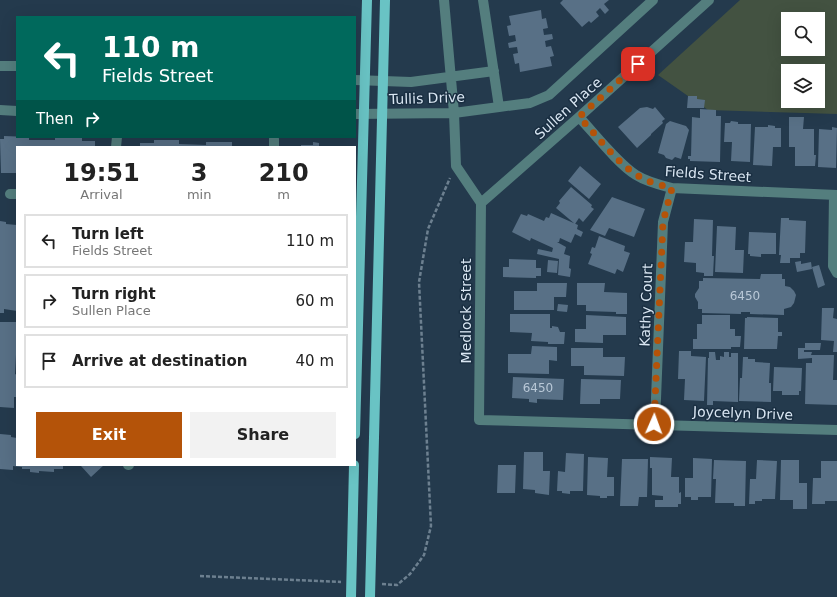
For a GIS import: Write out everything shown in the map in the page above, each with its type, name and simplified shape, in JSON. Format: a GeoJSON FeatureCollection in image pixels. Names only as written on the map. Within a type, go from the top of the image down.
{"type":"FeatureCollection","features":[{"type":"Feature","properties":{"kind":"main road"},"geometry":{"type":"LineString","coordinates":[[356,398],[367,0]]}},
{"type":"Feature","properties":{"kind":"main road"},"geometry":{"type":"LineString","coordinates":[[370,597],[385,0]]}},
{"type":"Feature","properties":{"kind":"main road"},"geometry":{"type":"LineString","coordinates":[[351,597],[354,466]]}},
{"type":"Feature","properties":{"kind":"street"},"geometry":{"type":"LineString","coordinates":[[444,0],[454,113],[456,166],[481,203]]}},
{"type":"Feature","properties":{"kind":"street"},"geometry":{"type":"LineString","coordinates":[[483,0],[499,107]]}},
{"type":"Feature","properties":{"kind":"street","name":"Tullis Drive"},"geometry":{"type":"LineString","coordinates":[[356,114],[454,113],[530,103],[549,95],[653,0]]}},
{"type":"Feature","properties":{"kind":"street","name":"Sullen Place"},"geometry":{"type":"LineString","coordinates":[[481,203],[709,0]]}},
{"type":"Feature","properties":{"kind":"street"},"geometry":{"type":"LineString","coordinates":[[0,66],[16,66]]}},
{"type":"Feature","properties":{"kind":"street","name":"Tullis Drive"},"geometry":{"type":"LineString","coordinates":[[356,80],[411,82],[494,71]]}},
{"type":"Feature","properties":{"kind":"street"},"geometry":{"type":"LineString","coordinates":[[0,110],[16,111]]}},
{"type":"Feature","properties":{"kind":"street","name":"Fields Street"},"geometry":{"type":"LineString","coordinates":[[579,117],[619,160],[636,175],[654,183],[672,188],[835,195]]}},
{"type":"Feature","properties":{"kind":"street","name":"Kathy Court"},"geometry":{"type":"LineString","coordinates":[[654,424],[663,222],[672,188]]}},
{"type":"Feature","properties":{"kind":"street"},"geometry":{"type":"LineString","coordinates":[[835,195],[833,266],[837,273]]}},
{"type":"Feature","properties":{"kind":"street","name":"Medlock Street"},"geometry":{"type":"LineString","coordinates":[[479,420],[481,203]]}},
{"type":"Feature","properties":{"kind":"street","name":"Joycelyn Drive"},"geometry":{"type":"LineString","coordinates":[[479,420],[837,430]]}},
{"type":"Feature","properties":{"kind":"green space"},"geometry":{"type":"Polygon","coordinates":[[[740,0],[837,0],[837,114],[708,110],[658,75],[740,0]]]}},
{"type":"Feature","properties":{"kind":"building"},"geometry":{"type":"Polygon","coordinates":[[[563,0],[609,0],[604,4],[609,10],[605,14],[600,8],[596,12],[599,16],[591,23],[589,21],[582,27],[560,3],[563,0]]]}},
{"type":"Feature","properties":{"kind":"building"},"geometry":{"type":"Polygon","coordinates":[[[541,10],[542,19],[546,18],[548,28],[543,29],[544,35],[552,34],[553,39],[545,41],[546,47],[551,46],[554,56],[550,57],[552,66],[520,72],[519,63],[515,64],[513,54],[518,53],[517,47],[509,48],[508,43],[516,41],[515,35],[509,36],[507,26],[511,25],[509,16],[541,10]]]}},
{"type":"Feature","properties":{"kind":"building"},"geometry":{"type":"Polygon","coordinates":[[[688,96],[697,96],[697,99],[705,100],[704,108],[687,108],[688,96]]]}},
{"type":"Feature","properties":{"kind":"building"},"geometry":{"type":"Polygon","coordinates":[[[647,107],[653,109],[655,107],[665,119],[662,121],[663,123],[637,148],[618,127],[640,108],[647,107]]]}},
{"type":"Feature","properties":{"kind":"building"},"geometry":{"type":"Polygon","coordinates":[[[700,109],[716,110],[716,116],[721,116],[720,162],[690,161],[690,159],[688,159],[688,156],[691,156],[692,117],[700,118],[700,109]]]}},
{"type":"Feature","properties":{"kind":"building"},"geometry":{"type":"Polygon","coordinates":[[[789,117],[804,117],[803,129],[814,129],[814,155],[816,155],[815,166],[795,166],[795,147],[789,147],[789,117]]]}},
{"type":"Feature","properties":{"kind":"building"},"geometry":{"type":"Polygon","coordinates":[[[670,121],[686,126],[689,130],[681,159],[675,157],[672,160],[658,153],[666,124],[670,121]]]}},
{"type":"Feature","properties":{"kind":"building"},"geometry":{"type":"Polygon","coordinates":[[[731,121],[738,122],[738,124],[751,124],[750,162],[731,161],[732,142],[724,142],[725,123],[730,123],[731,121]]]}},
{"type":"Feature","properties":{"kind":"building"},"geometry":{"type":"Polygon","coordinates":[[[768,125],[775,126],[775,128],[781,128],[781,147],[773,147],[772,166],[753,165],[755,127],[768,127],[768,125]]]}},
{"type":"Feature","properties":{"kind":"building"},"geometry":{"type":"Polygon","coordinates":[[[832,127],[837,128],[836,168],[818,167],[819,129],[832,130],[832,127]]]}},
{"type":"Feature","properties":{"kind":"building"},"geometry":{"type":"Polygon","coordinates":[[[4,136],[29,138],[29,140],[82,138],[82,141],[95,141],[95,146],[16,146],[16,173],[1,173],[0,139],[4,139],[4,136]]]}},
{"type":"Feature","properties":{"kind":"building"},"geometry":{"type":"Polygon","coordinates":[[[154,140],[179,140],[179,144],[206,145],[206,142],[232,142],[232,146],[140,146],[140,143],[154,143],[154,140]]]}},
{"type":"Feature","properties":{"kind":"building"},"geometry":{"type":"Polygon","coordinates":[[[313,142],[319,143],[319,146],[301,146],[301,145],[313,145],[313,142]]]}},
{"type":"Feature","properties":{"kind":"building"},"geometry":{"type":"Polygon","coordinates":[[[580,166],[601,184],[589,199],[568,181],[580,166]]]}},
{"type":"Feature","properties":{"kind":"building"},"geometry":{"type":"Polygon","coordinates":[[[571,187],[592,205],[591,207],[594,209],[583,222],[579,218],[575,224],[556,208],[560,203],[559,201],[571,187]]]}},
{"type":"Feature","properties":{"kind":"building"},"geometry":{"type":"Polygon","coordinates":[[[612,197],[645,209],[634,237],[609,228],[605,236],[590,230],[612,197]]]}},
{"type":"Feature","properties":{"kind":"building"},"geometry":{"type":"Polygon","coordinates":[[[551,213],[578,225],[577,229],[583,232],[581,237],[575,234],[571,243],[560,238],[559,242],[557,242],[566,247],[564,254],[570,256],[570,277],[558,275],[559,259],[537,254],[538,249],[552,252],[553,248],[531,238],[530,241],[512,232],[521,214],[527,216],[528,214],[544,221],[546,217],[549,218],[551,213]]]}},
{"type":"Feature","properties":{"kind":"building"},"geometry":{"type":"Polygon","coordinates":[[[781,218],[806,221],[805,253],[800,253],[800,258],[790,258],[790,263],[780,263],[781,218]]]}},
{"type":"Feature","properties":{"kind":"building"},"geometry":{"type":"Polygon","coordinates":[[[694,219],[713,220],[713,276],[704,276],[704,273],[696,272],[696,263],[684,262],[685,242],[693,242],[694,219]]]}},
{"type":"Feature","properties":{"kind":"building"},"geometry":{"type":"Polygon","coordinates":[[[0,221],[6,222],[6,224],[16,225],[16,311],[4,309],[4,313],[0,313],[0,221]]]}},
{"type":"Feature","properties":{"kind":"building"},"geometry":{"type":"Polygon","coordinates":[[[717,226],[736,227],[735,250],[744,250],[743,273],[715,272],[717,226]]]}},
{"type":"Feature","properties":{"kind":"building"},"geometry":{"type":"Polygon","coordinates":[[[749,232],[776,233],[776,254],[761,254],[761,257],[750,256],[750,254],[748,254],[749,232]]]}},
{"type":"Feature","properties":{"kind":"building"},"geometry":{"type":"Polygon","coordinates":[[[599,236],[625,246],[624,251],[630,253],[623,272],[617,269],[615,274],[588,264],[592,254],[590,253],[592,247],[595,248],[599,236]]]}},
{"type":"Feature","properties":{"kind":"building"},"geometry":{"type":"Polygon","coordinates":[[[509,259],[536,260],[536,268],[541,268],[541,276],[536,276],[536,278],[503,277],[503,267],[509,267],[509,259]]]}},
{"type":"Feature","properties":{"kind":"building"},"geometry":{"type":"Polygon","coordinates":[[[548,260],[558,261],[557,273],[547,272],[548,260]]]}},
{"type":"Feature","properties":{"kind":"building"},"geometry":{"type":"Polygon","coordinates":[[[801,261],[801,264],[811,262],[812,269],[797,272],[795,262],[801,261]]]}},
{"type":"Feature","properties":{"kind":"building"},"geometry":{"type":"Polygon","coordinates":[[[819,265],[825,285],[818,288],[812,267],[819,265]]]}},
{"type":"Feature","properties":{"kind":"building"},"geometry":{"type":"Polygon","coordinates":[[[761,274],[782,274],[782,279],[785,279],[785,286],[790,287],[794,291],[796,295],[794,303],[791,307],[784,309],[784,315],[750,314],[750,312],[741,312],[741,314],[702,313],[702,309],[698,309],[698,302],[695,294],[699,288],[699,281],[703,281],[703,278],[760,279],[761,274]]]}},
{"type":"Feature","properties":{"kind":"building"},"geometry":{"type":"Polygon","coordinates":[[[537,283],[567,283],[566,297],[554,297],[554,310],[514,310],[514,291],[537,291],[537,283]]]}},
{"type":"Feature","properties":{"kind":"building"},"geometry":{"type":"Polygon","coordinates":[[[577,283],[605,283],[604,292],[627,293],[627,314],[586,311],[586,305],[577,305],[577,283]]]}},
{"type":"Feature","properties":{"kind":"building"},"geometry":{"type":"Polygon","coordinates":[[[558,304],[568,305],[567,312],[557,311],[558,304]]]}},
{"type":"Feature","properties":{"kind":"building"},"geometry":{"type":"Polygon","coordinates":[[[822,308],[834,308],[833,318],[837,319],[837,352],[833,352],[834,341],[821,340],[822,308]]]}},
{"type":"Feature","properties":{"kind":"building"},"geometry":{"type":"Polygon","coordinates":[[[510,314],[550,314],[550,328],[552,328],[552,326],[558,327],[560,332],[565,332],[564,344],[548,344],[548,342],[531,341],[532,333],[510,332],[510,314]]]}},
{"type":"Feature","properties":{"kind":"building"},"geometry":{"type":"Polygon","coordinates":[[[586,315],[626,317],[626,335],[603,335],[603,343],[575,342],[575,329],[586,329],[586,315]]]}},
{"type":"Feature","properties":{"kind":"building"},"geometry":{"type":"Polygon","coordinates":[[[702,315],[730,315],[730,329],[735,329],[735,336],[741,336],[740,347],[731,347],[731,349],[693,349],[693,339],[697,339],[697,324],[702,324],[702,315]]]}},
{"type":"Feature","properties":{"kind":"building"},"geometry":{"type":"Polygon","coordinates":[[[745,318],[778,318],[778,332],[782,332],[782,336],[778,336],[777,349],[744,349],[745,318]]]}},
{"type":"Feature","properties":{"kind":"building"},"geometry":{"type":"Polygon","coordinates":[[[0,322],[16,322],[16,397],[14,397],[14,408],[0,407],[0,322]]]}},
{"type":"Feature","properties":{"kind":"building"},"geometry":{"type":"Polygon","coordinates":[[[805,343],[821,343],[820,350],[804,350],[804,352],[812,352],[811,355],[834,355],[833,380],[837,380],[837,405],[805,404],[806,363],[812,363],[812,358],[798,359],[798,348],[805,348],[805,343]]]}},
{"type":"Feature","properties":{"kind":"building"},"geometry":{"type":"Polygon","coordinates":[[[532,346],[557,347],[557,361],[549,360],[549,374],[508,373],[508,354],[531,354],[532,346]]]}},
{"type":"Feature","properties":{"kind":"building"},"geometry":{"type":"Polygon","coordinates":[[[571,348],[603,348],[603,357],[625,357],[624,376],[584,375],[584,366],[571,366],[571,348]]]}},
{"type":"Feature","properties":{"kind":"building"},"geometry":{"type":"Polygon","coordinates":[[[679,351],[691,351],[691,356],[706,357],[704,401],[684,400],[685,379],[678,379],[679,351]]]}},
{"type":"Feature","properties":{"kind":"building"},"geometry":{"type":"Polygon","coordinates":[[[709,352],[715,352],[716,360],[720,360],[720,356],[724,357],[724,352],[729,352],[729,357],[731,357],[731,353],[738,353],[738,402],[713,401],[713,405],[707,405],[709,352]]]}},
{"type":"Feature","properties":{"kind":"building"},"geometry":{"type":"Polygon","coordinates":[[[743,357],[755,359],[755,362],[770,363],[769,383],[771,383],[771,402],[739,401],[743,357]]]}},
{"type":"Feature","properties":{"kind":"building"},"geometry":{"type":"Polygon","coordinates":[[[774,367],[802,368],[801,391],[799,391],[799,395],[782,395],[782,391],[773,391],[774,367]]]}},
{"type":"Feature","properties":{"kind":"building"},"geometry":{"type":"Polygon","coordinates":[[[513,377],[564,379],[563,400],[537,399],[537,403],[529,402],[529,399],[512,398],[513,377]]]}},
{"type":"Feature","properties":{"kind":"building"},"geometry":{"type":"Polygon","coordinates":[[[581,379],[621,380],[620,399],[600,399],[600,404],[580,404],[581,379]]]}},
{"type":"Feature","properties":{"kind":"building"},"geometry":{"type":"Polygon","coordinates":[[[0,434],[11,435],[11,437],[16,438],[16,466],[63,466],[63,469],[54,469],[54,472],[39,471],[39,473],[30,472],[30,469],[22,469],[22,467],[13,466],[13,470],[0,469],[0,434]]]}},
{"type":"Feature","properties":{"kind":"building"},"geometry":{"type":"Polygon","coordinates":[[[524,452],[543,452],[543,471],[550,471],[549,495],[535,493],[535,490],[523,489],[524,452]]]}},
{"type":"Feature","properties":{"kind":"building"},"geometry":{"type":"Polygon","coordinates":[[[566,453],[584,454],[583,491],[570,491],[570,494],[557,491],[558,471],[565,472],[566,453]]]}},
{"type":"Feature","properties":{"kind":"building"},"geometry":{"type":"Polygon","coordinates":[[[588,457],[608,458],[607,477],[614,477],[614,496],[600,498],[600,496],[587,495],[588,457]]]}},
{"type":"Feature","properties":{"kind":"building"},"geometry":{"type":"Polygon","coordinates":[[[650,457],[672,458],[671,477],[679,477],[679,493],[681,492],[681,504],[678,504],[678,507],[655,507],[655,500],[663,500],[663,496],[652,495],[652,468],[650,468],[650,457]]]}},
{"type":"Feature","properties":{"kind":"building"},"geometry":{"type":"Polygon","coordinates":[[[693,458],[712,459],[711,497],[698,497],[698,500],[691,500],[691,497],[685,497],[685,478],[693,478],[693,458]]]}},
{"type":"Feature","properties":{"kind":"building"},"geometry":{"type":"Polygon","coordinates":[[[622,459],[648,459],[647,497],[639,497],[638,506],[620,506],[622,459]]]}},
{"type":"Feature","properties":{"kind":"building"},"geometry":{"type":"Polygon","coordinates":[[[714,460],[746,461],[745,506],[734,506],[734,503],[715,503],[716,479],[713,479],[714,460]]]}},
{"type":"Feature","properties":{"kind":"building"},"geometry":{"type":"Polygon","coordinates":[[[757,460],[777,461],[775,499],[762,499],[762,501],[755,501],[755,504],[749,504],[750,479],[756,479],[757,460]]]}},
{"type":"Feature","properties":{"kind":"building"},"geometry":{"type":"Polygon","coordinates":[[[781,460],[799,460],[799,483],[807,483],[807,509],[793,509],[793,500],[780,500],[781,460]]]}},
{"type":"Feature","properties":{"kind":"building"},"geometry":{"type":"Polygon","coordinates":[[[821,461],[837,461],[837,501],[825,501],[825,504],[812,504],[813,478],[821,478],[821,461]]]}},
{"type":"Feature","properties":{"kind":"building"},"geometry":{"type":"Polygon","coordinates":[[[498,465],[516,465],[515,493],[497,493],[498,465]]]}},
{"type":"Feature","properties":{"kind":"building"},"geometry":{"type":"Polygon","coordinates":[[[81,466],[103,466],[91,477],[81,466]]]}},
{"type":"Feature","properties":{"kind":"route"},"geometry":{"type":"LineString","coordinates":[[638,64],[579,117],[619,160],[636,175],[654,183],[672,188],[663,222],[654,424]]}}]}
